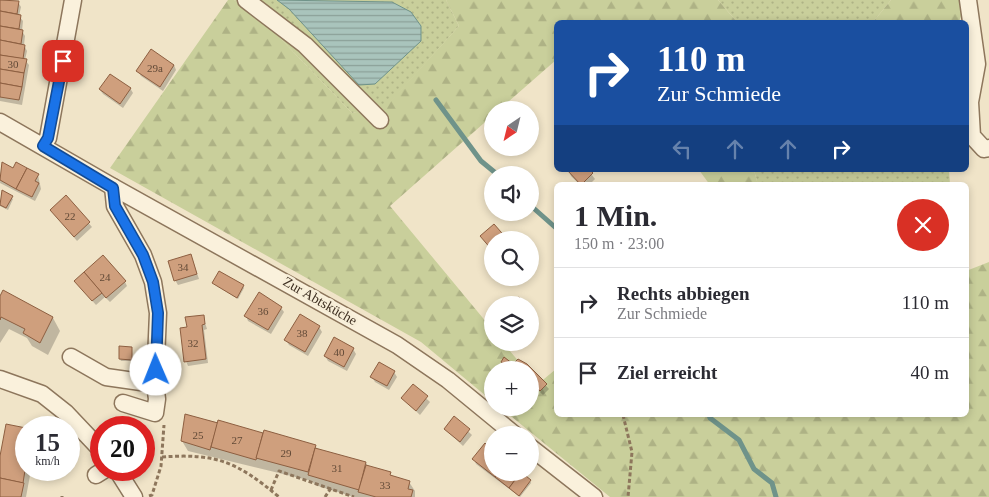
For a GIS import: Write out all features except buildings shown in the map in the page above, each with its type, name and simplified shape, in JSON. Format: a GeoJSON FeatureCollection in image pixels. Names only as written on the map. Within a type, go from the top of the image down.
{"type":"FeatureCollection","features":[{"type":"Feature","properties":{"kind":"street"},"geometry":{"type":"LineString","coordinates":[[43,146],[48,138],[73,0]]}},
{"type":"Feature","properties":{"kind":"street"},"geometry":{"type":"LineString","coordinates":[[246,0],[305,45],[380,120]]}},
{"type":"Feature","properties":{"kind":"street"},"geometry":{"type":"LineString","coordinates":[[968,0],[977,64],[970,102],[972,136],[984,149],[989,148]]}},
{"type":"Feature","properties":{"kind":"street"},"geometry":{"type":"LineString","coordinates":[[977,64],[989,76]]}},
{"type":"Feature","properties":{"kind":"street","name":"Zur Abtsküche"},"geometry":{"type":"LineString","coordinates":[[0,122],[113,188],[278,277],[397,345],[448,380],[504,426]]}},
{"type":"Feature","properties":{"kind":"street"},"geometry":{"type":"LineString","coordinates":[[113,188],[115,206],[143,255],[153,282],[158,313],[155,355],[157,399],[155,413],[123,403]]}},
{"type":"Feature","properties":{"kind":"street"},"geometry":{"type":"LineString","coordinates":[[71,357],[106,377],[155,384]]}},
{"type":"Feature","properties":{"kind":"street"},"geometry":{"type":"LineString","coordinates":[[0,379],[42,394],[66,413],[90,438]]}},
{"type":"Feature","properties":{"kind":"street"},"geometry":{"type":"LineString","coordinates":[[539,454],[594,497]]}},
{"type":"Feature","properties":{"kind":"street"},"geometry":{"type":"LineString","coordinates":[[124,481],[134,497]]}},
{"type":"Feature","properties":{"kind":"path"},"geometry":{"type":"LineString","coordinates":[[623,417],[632,452],[628,497]]}},
{"type":"Feature","properties":{"kind":"path"},"geometry":{"type":"LineString","coordinates":[[147,497],[152,495],[162,457],[165,420]]}},
{"type":"Feature","properties":{"kind":"path"},"geometry":{"type":"LineString","coordinates":[[162,457],[192,455],[224,461],[246,471],[280,497]]}},
{"type":"Feature","properties":{"kind":"path"},"geometry":{"type":"LineString","coordinates":[[271,490],[280,471],[354,497]]}},
{"type":"Feature","properties":{"kind":"path"},"geometry":{"type":"LineString","coordinates":[[324,497],[331,488]]}},
{"type":"Feature","properties":{"kind":"green space"},"geometry":{"type":"Polygon","coordinates":[[[228,0],[234,0],[253,10],[352,113],[387,105],[459,26],[446,0],[718,0],[735,20],[554,20],[554,62],[509,101],[484,101],[484,123],[390,206],[484,319],[484,351],[510,351],[518,361],[484,361],[484,394],[421,342],[110,168],[228,0]]]}},
{"type":"Feature","properties":{"kind":"green space"},"geometry":{"type":"Polygon","coordinates":[[[234,0],[446,0],[459,26],[387,106],[352,113],[253,10],[234,0]]]}},
{"type":"Feature","properties":{"kind":"green space"},"geometry":{"type":"Polygon","coordinates":[[[718,0],[891,0],[875,20],[735,20],[718,0]]]}},
{"type":"Feature","properties":{"kind":"green space"},"geometry":{"type":"Polygon","coordinates":[[[891,0],[961,0],[962,13],[960,20],[875,20],[891,0]]]}},
{"type":"Feature","properties":{"kind":"green space"},"geometry":{"type":"Polygon","coordinates":[[[700,172],[755,172],[757,182],[708,182],[700,172]]]}},
{"type":"Feature","properties":{"kind":"green space"},"geometry":{"type":"Polygon","coordinates":[[[755,172],[949,172],[950,182],[757,182],[755,172]]]}},
{"type":"Feature","properties":{"kind":"green space"},"geometry":{"type":"Polygon","coordinates":[[[989,262],[989,497],[610,497],[539,439],[539,426],[523,426],[511,416],[539,416],[539,383],[554,371],[554,417],[969,417],[969,270],[989,262]]]}},
{"type":"Feature","properties":{"kind":"water"},"geometry":{"type":"Polygon","coordinates":[[[277,0],[392,2],[411,12],[421,26],[421,41],[375,84],[359,85],[289,9],[277,0]]]}},
{"type":"Feature","properties":{"kind":"waterway"},"geometry":{"type":"LineString","coordinates":[[436,100],[481,161],[487,166]]}},
{"type":"Feature","properties":{"kind":"waterway"},"geometry":{"type":"LineString","coordinates":[[539,213],[554,226]]}},
{"type":"Feature","properties":{"kind":"waterway"},"geometry":{"type":"LineString","coordinates":[[710,417],[739,440],[754,469],[772,483],[776,497]]}},
{"type":"Feature","properties":{"kind":"route"},"geometry":{"type":"LineString","coordinates":[[63,61],[48,138],[43,146],[113,188],[115,206],[143,255],[153,282],[158,313],[155,355],[156,370]]}}]}
